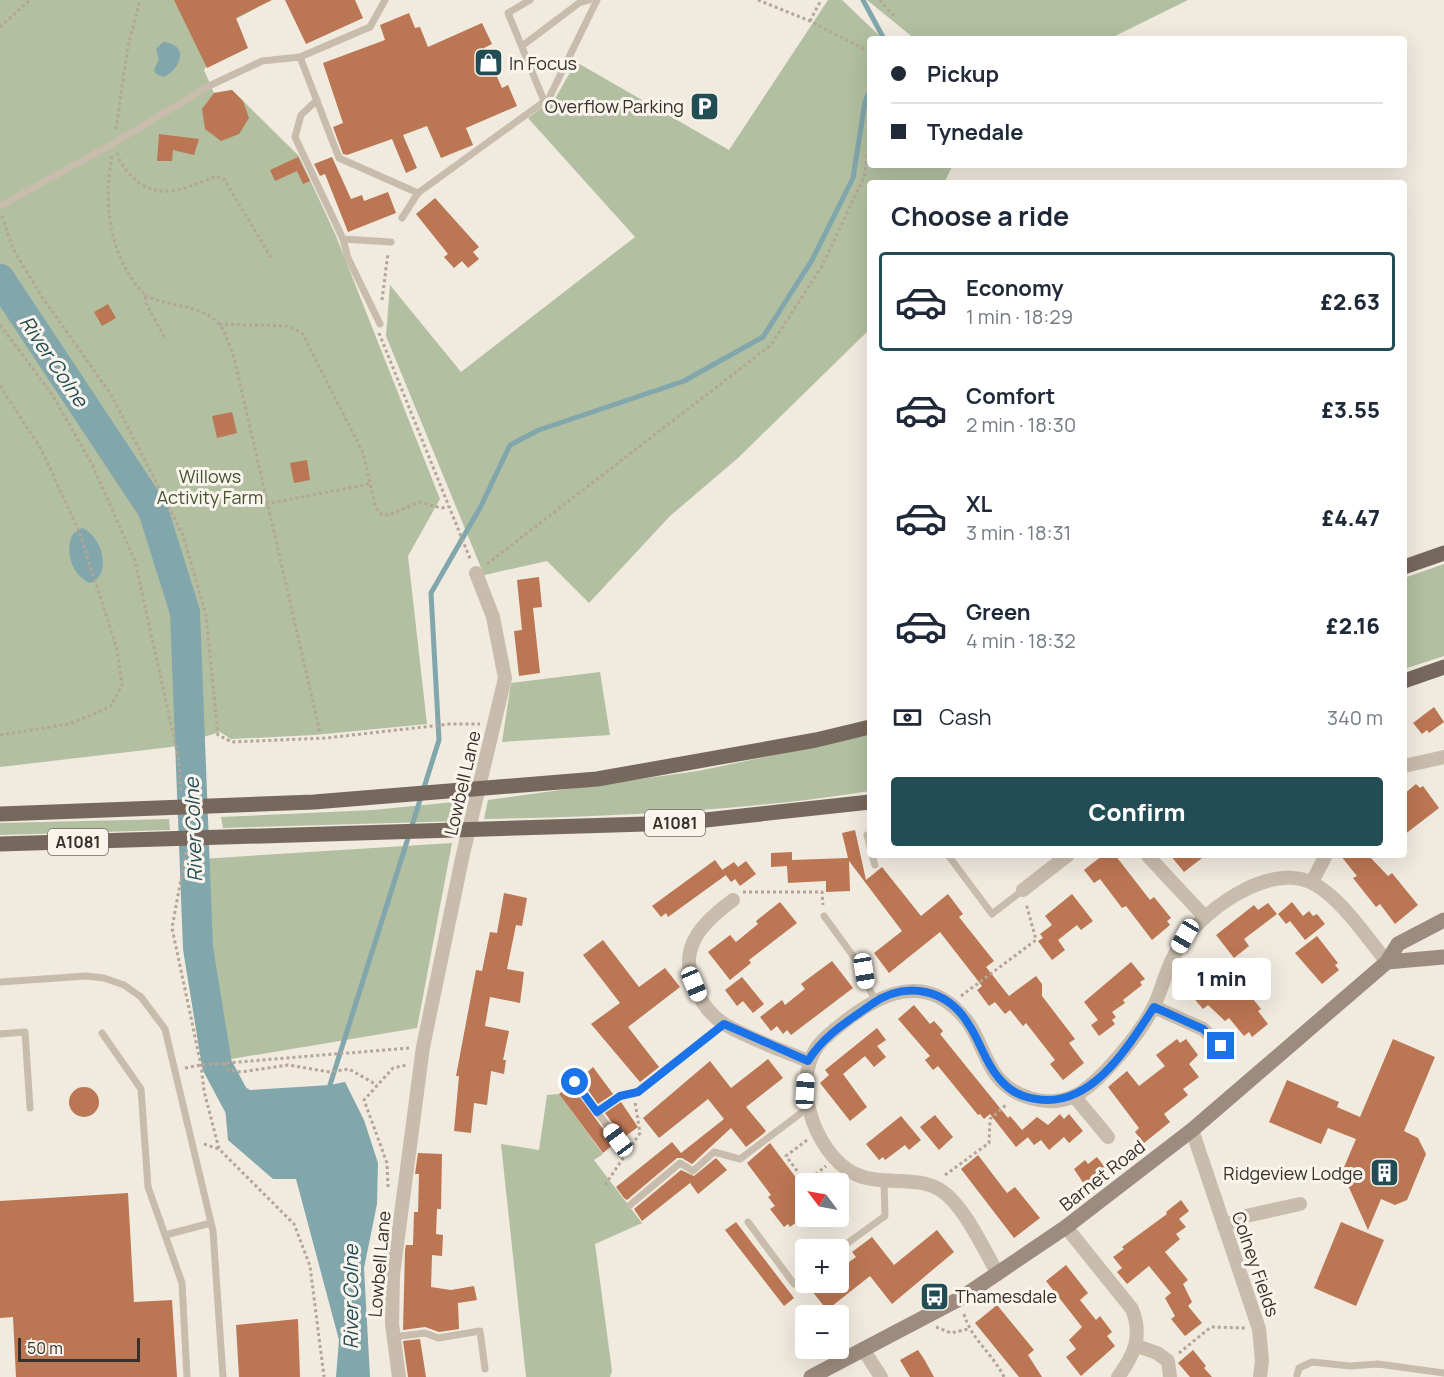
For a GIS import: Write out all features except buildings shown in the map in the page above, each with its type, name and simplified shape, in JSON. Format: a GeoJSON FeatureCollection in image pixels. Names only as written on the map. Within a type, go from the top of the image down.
{"type":"FeatureCollection","features":[{"type":"Feature","properties":{"kind":"main road"},"geometry":{"type":"LineString","coordinates":[[1407,566],[1444,553]]}},
{"type":"Feature","properties":{"kind":"main road"},"geometry":{"type":"LineString","coordinates":[[1407,680],[1444,667]]}},
{"type":"Feature","properties":{"kind":"main road","name":"A1081"},"geometry":{"type":"LineString","coordinates":[[0,814],[314,802],[597,780],[867,728]]}},
{"type":"Feature","properties":{"kind":"main road","name":"A1081"},"geometry":{"type":"LineString","coordinates":[[0,844],[678,822],[867,802]]}},
{"type":"Feature","properties":{"kind":"street","name":"Lowbell Lane"},"geometry":{"type":"LineString","coordinates":[[399,1377],[393,1337],[393,1275],[423,1047],[463,854],[505,678],[493,617],[476,573]]}},
{"type":"Feature","properties":{"kind":"street"},"geometry":{"type":"LineString","coordinates":[[1407,765],[1444,757]]}},
{"type":"Feature","properties":{"kind":"street"},"geometry":{"type":"LineString","coordinates":[[1023,890],[1064,858]]}},
{"type":"Feature","properties":{"kind":"street"},"geometry":{"type":"LineString","coordinates":[[1150,858],[1204,916]]}},
{"type":"Feature","properties":{"kind":"street"},"geometry":{"type":"LineString","coordinates":[[1312,882],[1324,858]]}},
{"type":"Feature","properties":{"kind":"street"},"geometry":{"type":"LineString","coordinates":[[998,1274],[956,1203],[932,1185],[920,1182],[884,1182],[856,1174],[836,1159],[819,1131],[805,1091],[808,1061],[827,1037],[876,1001],[890,994],[920,990],[951,1003],[969,1023],[996,1075],[1019,1094],[1044,1101],[1074,1096],[1113,1063],[1134,1039],[1154,1007],[1175,954],[1185,936],[1204,916],[1246,888],[1288,880],[1312,882],[1328,893],[1387,962],[1444,957]]}},
{"type":"Feature","properties":{"kind":"street"},"geometry":{"type":"LineString","coordinates":[[733,900],[718,910],[700,931],[691,948],[690,962],[700,999],[724,1024],[808,1061]]}},
{"type":"Feature","properties":{"kind":"street","name":"Barnet Road"},"geometry":{"type":"LineString","coordinates":[[811,1377],[961,1298],[1066,1227],[1192,1130],[1387,962],[1398,944],[1444,920]]}},
{"type":"Feature","properties":{"kind":"street"},"geometry":{"type":"LineString","coordinates":[[1154,1007],[1203,1029],[1221,1046]]}},
{"type":"Feature","properties":{"kind":"street"},"geometry":{"type":"LineString","coordinates":[[1074,1096],[1108,1137]]}},
{"type":"Feature","properties":{"kind":"street","name":"Colney Fields"},"geometry":{"type":"LineString","coordinates":[[1192,1130],[1259,1329],[1262,1361],[1260,1377]]}},
{"type":"Feature","properties":{"kind":"street"},"geometry":{"type":"LineString","coordinates":[[1224,1226],[1245,1216],[1300,1204]]}},
{"type":"Feature","properties":{"kind":"street"},"geometry":{"type":"LineString","coordinates":[[1066,1227],[1132,1310],[1137,1321],[1137,1346],[1118,1377]]}},
{"type":"Feature","properties":{"kind":"street"},"geometry":{"type":"LineString","coordinates":[[1137,1346],[1157,1353],[1168,1361],[1170,1377]]}},
{"type":"Feature","properties":{"kind":"street"},"geometry":{"type":"LineString","coordinates":[[864,1349],[880,1377]]}},
{"type":"Feature","properties":{"kind":"lane"},"geometry":{"type":"LineString","coordinates":[[0,206],[114,143],[211,84],[262,61],[300,57],[369,27],[385,0]]}},
{"type":"Feature","properties":{"kind":"lane"},"geometry":{"type":"LineString","coordinates":[[530,0],[508,13],[544,101]]}},
{"type":"Feature","properties":{"kind":"lane"},"geometry":{"type":"LineString","coordinates":[[522,46],[578,2],[589,0]]}},
{"type":"Feature","properties":{"kind":"lane"},"geometry":{"type":"LineString","coordinates":[[402,218],[418,193],[549,98],[597,0]]}},
{"type":"Feature","properties":{"kind":"lane"},"geometry":{"type":"LineString","coordinates":[[300,57],[339,158],[418,193]]}},
{"type":"Feature","properties":{"kind":"lane"},"geometry":{"type":"LineString","coordinates":[[317,100],[301,115],[295,137],[343,238],[348,258],[380,324]]}},
{"type":"Feature","properties":{"kind":"lane"},"geometry":{"type":"LineString","coordinates":[[343,238],[391,242]]}},
{"type":"Feature","properties":{"kind":"lane"},"geometry":{"type":"LineString","coordinates":[[873,858],[875,865]]}},
{"type":"Feature","properties":{"kind":"lane"},"geometry":{"type":"LineString","coordinates":[[950,858],[992,914],[1023,890]]}},
{"type":"Feature","properties":{"kind":"lane"},"geometry":{"type":"LineString","coordinates":[[824,916],[864,971],[867,985],[876,1001]]}},
{"type":"Feature","properties":{"kind":"lane"},"geometry":{"type":"LineString","coordinates":[[0,982],[86,976],[124,985],[141,997],[165,1029],[211,1223],[223,1377]]}},
{"type":"Feature","properties":{"kind":"lane"},"geometry":{"type":"LineString","coordinates":[[597,1112],[620,1096],[638,1092],[724,1024]]}},
{"type":"Feature","properties":{"kind":"lane"},"geometry":{"type":"LineString","coordinates":[[0,1034],[25,1032],[30,1108]]}},
{"type":"Feature","properties":{"kind":"lane"},"geometry":{"type":"LineString","coordinates":[[102,1033],[141,1089],[148,1187],[182,1283],[187,1377]]}},
{"type":"Feature","properties":{"kind":"lane"},"geometry":{"type":"LineString","coordinates":[[575,1082],[618,1140]]}},
{"type":"Feature","properties":{"kind":"lane"},"geometry":{"type":"LineString","coordinates":[[630,1205],[680,1163],[693,1171],[714,1152],[740,1159],[809,1107]]}},
{"type":"Feature","properties":{"kind":"lane"},"geometry":{"type":"LineString","coordinates":[[849,1242],[885,1216],[884,1182]]}},
{"type":"Feature","properties":{"kind":"lane"},"geometry":{"type":"LineString","coordinates":[[748,1222],[795,1283]]}},
{"type":"Feature","properties":{"kind":"lane"},"geometry":{"type":"LineString","coordinates":[[165,1235],[211,1223]]}},
{"type":"Feature","properties":{"kind":"lane"},"geometry":{"type":"LineString","coordinates":[[393,1337],[425,1334],[438,1338],[480,1331],[485,1370]]}},
{"type":"Feature","properties":{"kind":"lane"},"geometry":{"type":"LineString","coordinates":[[1297,1375],[1299,1368],[1312,1362],[1350,1366],[1378,1364],[1444,1373]]}},
{"type":"Feature","properties":{"kind":"path"},"geometry":{"type":"LineString","coordinates":[[0,27],[30,0]]}},
{"type":"Feature","properties":{"kind":"path"},"geometry":{"type":"LineString","coordinates":[[140,0],[128,46],[108,180],[108,217],[115,246],[137,286],[145,295],[170,306],[197,310],[219,324],[287,326],[302,333],[363,453],[376,508],[382,515],[389,515],[419,502],[441,508],[449,507]]}},
{"type":"Feature","properties":{"kind":"path"},"geometry":{"type":"LineString","coordinates":[[758,0],[810,21],[867,50]]}},
{"type":"Feature","properties":{"kind":"path"},"geometry":{"type":"LineString","coordinates":[[810,21],[821,0]]}},
{"type":"Feature","properties":{"kind":"path"},"geometry":{"type":"LineString","coordinates":[[880,0],[895,17]]}},
{"type":"Feature","properties":{"kind":"path"},"geometry":{"type":"LineString","coordinates":[[114,143],[119,160],[146,189],[177,192],[216,176],[224,179],[272,259]]}},
{"type":"Feature","properties":{"kind":"path"},"geometry":{"type":"LineString","coordinates":[[391,242],[384,267],[380,334],[476,573],[771,345],[822,266],[864,177],[867,156]]}},
{"type":"Feature","properties":{"kind":"path"},"geometry":{"type":"LineString","coordinates":[[0,212],[19,259],[112,396],[183,536],[206,615],[218,735],[232,742],[326,738],[450,724],[494,725]]}},
{"type":"Feature","properties":{"kind":"path"},"geometry":{"type":"LineString","coordinates":[[145,295],[146,303],[166,340]]}},
{"type":"Feature","properties":{"kind":"path"},"geometry":{"type":"LineString","coordinates":[[219,324],[233,353],[320,733]]}},
{"type":"Feature","properties":{"kind":"path"},"geometry":{"type":"LineString","coordinates":[[0,326],[51,393],[87,454],[135,561],[178,756],[182,802]]}},
{"type":"Feature","properties":{"kind":"path"},"geometry":{"type":"LineString","coordinates":[[0,386],[41,449],[79,531],[117,650],[122,685],[111,706],[101,711],[69,724],[0,735]]}},
{"type":"Feature","properties":{"kind":"path"},"geometry":{"type":"LineString","coordinates":[[266,504],[369,484]]}},
{"type":"Feature","properties":{"kind":"path"},"geometry":{"type":"LineString","coordinates":[[187,847],[171,928],[201,1065],[204,1091],[219,1149],[294,1224],[310,1266],[324,1377]]}},
{"type":"Feature","properties":{"kind":"path"},"geometry":{"type":"LineString","coordinates":[[951,1003],[1036,940],[1023,890]]}},
{"type":"Feature","properties":{"kind":"path"},"geometry":{"type":"LineString","coordinates":[[733,900],[740,892],[822,892],[824,916]]}},
{"type":"Feature","properties":{"kind":"path"},"geometry":{"type":"LineString","coordinates":[[175,1071],[211,1064],[423,1047]]}},
{"type":"Feature","properties":{"kind":"path"},"geometry":{"type":"LineString","coordinates":[[223,1063],[228,1070],[241,1072],[288,1065],[330,1072],[349,1068],[377,1085]]}},
{"type":"Feature","properties":{"kind":"path"},"geometry":{"type":"LineString","coordinates":[[388,1187],[387,1162],[364,1100],[393,1068],[421,1063]]}},
{"type":"Feature","properties":{"kind":"path"},"geometry":{"type":"LineString","coordinates":[[932,1185],[989,1143],[990,1119],[1019,1094]]}},
{"type":"Feature","properties":{"kind":"path"},"geometry":{"type":"LineString","coordinates":[[799,1173],[786,1156],[819,1131]]}},
{"type":"Feature","properties":{"kind":"path"},"geometry":{"type":"LineString","coordinates":[[819,1173],[836,1159]]}},
{"type":"Feature","properties":{"kind":"path"},"geometry":{"type":"LineString","coordinates":[[963,1308],[968,1329],[1001,1367],[1004,1377]]}},
{"type":"Feature","properties":{"kind":"path"},"geometry":{"type":"LineString","coordinates":[[935,1324],[944,1332],[968,1329]]}},
{"type":"Feature","properties":{"kind":"path"},"geometry":{"type":"LineString","coordinates":[[1168,1361],[1211,1327],[1259,1329]]}},
{"type":"Feature","properties":{"kind":"green space","name":"Willows Activity Farm"},"geometry":{"type":"Polygon","coordinates":[[[0,0],[256,0],[253,2],[256,8],[236,19],[204,70],[214,93],[232,90],[299,156],[336,236],[440,499],[408,556],[427,724],[314,735],[231,739],[220,732],[171,747],[0,767],[0,0]]]}},
{"type":"Feature","properties":{"kind":"green space"},"geometry":{"type":"Polygon","coordinates":[[[828,0],[842,0],[880,36],[867,36],[867,168],[952,168],[946,180],[867,180],[867,332],[738,458],[670,516],[589,603],[547,561],[484,575],[386,336],[390,285],[461,372],[635,237],[528,118],[556,97],[576,62],[729,150],[828,0]]]}},
{"type":"Feature","properties":{"kind":"green space"},"geometry":{"type":"Polygon","coordinates":[[[867,0],[1188,0],[1115,36],[911,36],[867,0]]]}},
{"type":"Feature","properties":{"kind":"green space"},"geometry":{"type":"Polygon","coordinates":[[[1444,564],[1444,656],[1407,668],[1407,577],[1444,564]]]}},
{"type":"Feature","properties":{"kind":"green space"},"geometry":{"type":"Polygon","coordinates":[[[600,672],[610,735],[502,742],[511,683],[600,672]]]}},
{"type":"Feature","properties":{"kind":"green space"},"geometry":{"type":"Polygon","coordinates":[[[867,736],[867,791],[774,804],[677,812],[484,819],[488,800],[698,771],[867,736]]]}},
{"type":"Feature","properties":{"kind":"green space"},"geometry":{"type":"Polygon","coordinates":[[[464,801],[462,821],[223,828],[221,817],[373,810],[464,801]]]}},
{"type":"Feature","properties":{"kind":"green space"},"geometry":{"type":"Polygon","coordinates":[[[169,819],[170,830],[0,835],[0,823],[169,819]]]}},
{"type":"Feature","properties":{"kind":"green space"},"geometry":{"type":"Polygon","coordinates":[[[452,843],[417,1028],[225,1060],[206,985],[201,859],[452,843]]]}},
{"type":"Feature","properties":{"kind":"green space"},"geometry":{"type":"Polygon","coordinates":[[[559,1094],[603,1154],[594,1160],[642,1223],[595,1244],[612,1371],[610,1377],[526,1377],[501,1144],[539,1150],[547,1095],[559,1094]]]}},
{"type":"Feature","properties":{"kind":"water"},"geometry":{"type":"Polygon","coordinates":[[[163,42],[177,47],[180,57],[175,68],[164,77],[156,74],[154,69],[159,60],[156,49],[163,42]]]}},
{"type":"Feature","properties":{"kind":"water"},"geometry":{"type":"Polygon","coordinates":[[[82,528],[95,539],[102,556],[101,572],[97,579],[90,583],[78,575],[71,562],[70,541],[73,534],[82,528]]]}},
{"type":"Feature","properties":{"kind":"water"},"geometry":{"type":"Polygon","coordinates":[[[222,1073],[250,1090],[345,1082],[364,1120],[378,1163],[377,1204],[364,1268],[370,1377],[336,1377],[339,1340],[296,1179],[273,1179],[228,1140],[222,1073]]]}},
{"type":"Feature","properties":{"kind":"waterway"},"geometry":{"type":"LineString","coordinates":[[863,0],[882,36]]}},
{"type":"Feature","properties":{"kind":"waterway"},"geometry":{"type":"LineString","coordinates":[[330,1085],[439,740],[431,593],[481,506],[510,445],[539,430],[684,381],[763,337],[812,260],[853,178],[867,97]]}},
{"type":"Feature","properties":{"kind":"waterway","name":"River Colne"},"geometry":{"type":"LineString","coordinates":[[0,279],[153,510],[185,612],[198,948],[217,1065],[241,1110]]}},
{"type":"Feature","properties":{"kind":"place","name":"In Focus"},"geometry":{"type":"Point","coordinates":[488,63]}},
{"type":"Feature","properties":{"kind":"place","name":"Overflow Parking"},"geometry":{"type":"Point","coordinates":[705,106]}},
{"type":"Feature","properties":{"kind":"place","name":"Ridgeview Lodge"},"geometry":{"type":"Point","coordinates":[1384,1173]}},
{"type":"Feature","properties":{"kind":"place","name":"Thamesdale"},"geometry":{"type":"Point","coordinates":[934,1296]}},
{"type":"Feature","properties":{"kind":"route"},"geometry":{"type":"LineString","coordinates":[[575,1082],[597,1112],[620,1096],[638,1092],[724,1024],[808,1061],[827,1037],[876,1001],[904,990],[920,990],[951,1003],[969,1023],[996,1075],[1007,1087],[1019,1094],[1044,1101],[1057,1101],[1074,1096],[1093,1082],[1134,1039],[1154,1007],[1203,1029],[1221,1046]]}}]}
